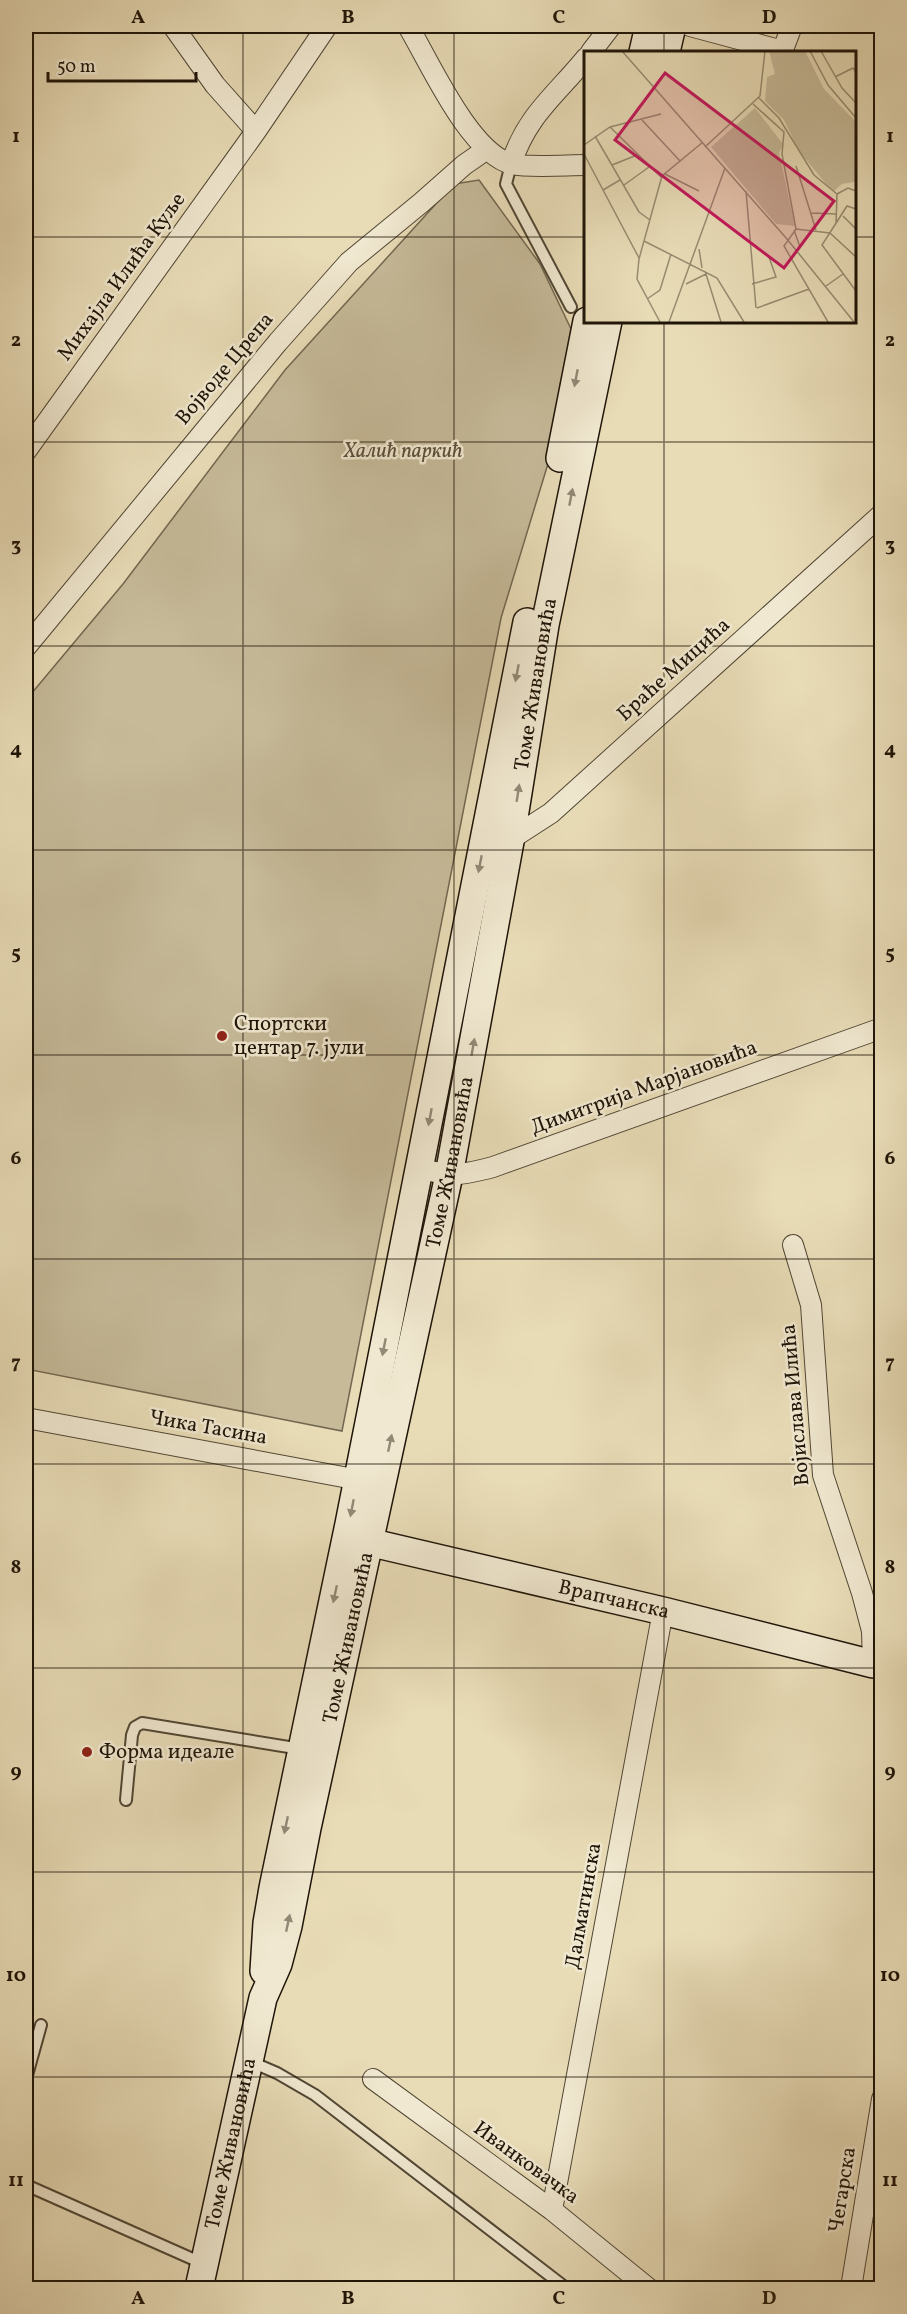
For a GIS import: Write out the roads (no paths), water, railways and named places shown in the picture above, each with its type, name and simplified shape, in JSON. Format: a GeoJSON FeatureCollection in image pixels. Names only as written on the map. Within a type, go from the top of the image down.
{"type":"FeatureCollection","features":[{"type":"Feature","properties":{"kind":"main road"},"geometry":{"type":"LineString","coordinates":[[643,51],[649,26]]}},
{"type":"Feature","properties":{"kind":"main road"},"geometry":{"type":"LineString","coordinates":[[666,51],[672,26]]}},
{"type":"Feature","properties":{"kind":"main road","name":"Томе Живановића"},"geometry":{"type":"LineString","coordinates":[[202,2276],[264,1998],[278,1964],[288,1926],[370,1482],[449,1175],[498,835],[579,314]]}},
{"type":"Feature","properties":{"kind":"main road","name":"Томе Живановића"},"geometry":{"type":"LineString","coordinates":[[370,1482],[419,1169],[545,625],[608,322]]}},
{"type":"Feature","properties":{"kind":"main road","name":"Томе Живановића"},"geometry":{"type":"LineString","coordinates":[[264,1998],[267,1923],[302,1750],[358,1539]]}},
{"type":"Feature","properties":{"kind":"main road","name":"Врапчанска"},"geometry":{"type":"LineString","coordinates":[[358,1539],[878,1664]]}},
{"type":"Feature","properties":{"kind":"street"},"geometry":{"type":"LineString","coordinates":[[173,26],[215,85],[256,131]]}},
{"type":"Feature","properties":{"kind":"street","name":"Михајла Илића Куље"},"geometry":{"type":"LineString","coordinates":[[26,451],[256,131],[327,26]]}},
{"type":"Feature","properties":{"kind":"street"},"geometry":{"type":"LineString","coordinates":[[408,26],[448,99],[466,125],[488,149],[511,164],[584,165]]}},
{"type":"Feature","properties":{"kind":"street"},"geometry":{"type":"LineString","coordinates":[[592,51],[611,26]]}},
{"type":"Feature","properties":{"kind":"street"},"geometry":{"type":"LineString","coordinates":[[690,26],[778,51]]}},
{"type":"Feature","properties":{"kind":"street"},"geometry":{"type":"LineString","coordinates":[[782,51],[792,26]]}},
{"type":"Feature","properties":{"kind":"street"},"geometry":{"type":"LineString","coordinates":[[511,164],[518,142],[535,116],[584,60]]}},
{"type":"Feature","properties":{"kind":"street","name":"Војводе Црепа"},"geometry":{"type":"LineString","coordinates":[[26,646],[278,342],[349,262],[422,203],[464,165],[488,149]]}},
{"type":"Feature","properties":{"kind":"street","name":"Браће Мицића"},"geometry":{"type":"LineString","coordinates":[[498,835],[526,831],[551,813],[882,514]]}},
{"type":"Feature","properties":{"kind":"street","name":"Димитрија Марјановића"},"geometry":{"type":"LineString","coordinates":[[419,1169],[449,1175],[463,1175],[493,1167],[882,1028]]}},
{"type":"Feature","properties":{"kind":"street","name":"Војислава Илића"},"geometry":{"type":"LineString","coordinates":[[793,1245],[811,1305],[823,1474],[862,1593],[878,1664]]}},
{"type":"Feature","properties":{"kind":"street","name":"Чика Тасина"},"geometry":{"type":"LineString","coordinates":[[26,1418],[370,1482]]}},
{"type":"Feature","properties":{"kind":"street","name":"Далматинска"},"geometry":{"type":"LineString","coordinates":[[552,2210],[663,1611]]}},
{"type":"Feature","properties":{"kind":"street","name":"Иванковачка"},"geometry":{"type":"LineString","coordinates":[[373,2079],[552,2210],[648,2289]]}},
{"type":"Feature","properties":{"kind":"street","name":"Чегарска"},"geometry":{"type":"LineString","coordinates":[[851,2289],[882,2100]]}},
{"type":"Feature","properties":{"kind":"lane"},"geometry":{"type":"LineString","coordinates":[[511,164],[506,184],[579,314]]}},
{"type":"Feature","properties":{"kind":"lane"},"geometry":{"type":"LineString","coordinates":[[126,1800],[132,1735],[135,1727],[142,1723],[302,1750]]}},
{"type":"Feature","properties":{"kind":"lane"},"geometry":{"type":"LineString","coordinates":[[26,2079],[41,2025]]}},
{"type":"Feature","properties":{"kind":"lane"},"geometry":{"type":"LineString","coordinates":[[249,2061],[277,2073],[315,2095],[566,2289]]}},
{"type":"Feature","properties":{"kind":"lane"},"geometry":{"type":"LineString","coordinates":[[26,2185],[202,2276]]}},
{"type":"Feature","properties":{"kind":"place","name":"Спортски центар 7. јули"},"geometry":{"type":"Point","coordinates":[222,1036]}},
{"type":"Feature","properties":{"kind":"place","name":"Форма идеале"},"geometry":{"type":"Point","coordinates":[87,1752]}},
{"type":"Feature","properties":{"kind":"park label","name":"Халић паркић"},"geometry":{"type":"Point","coordinates":[403,451]}}]}
